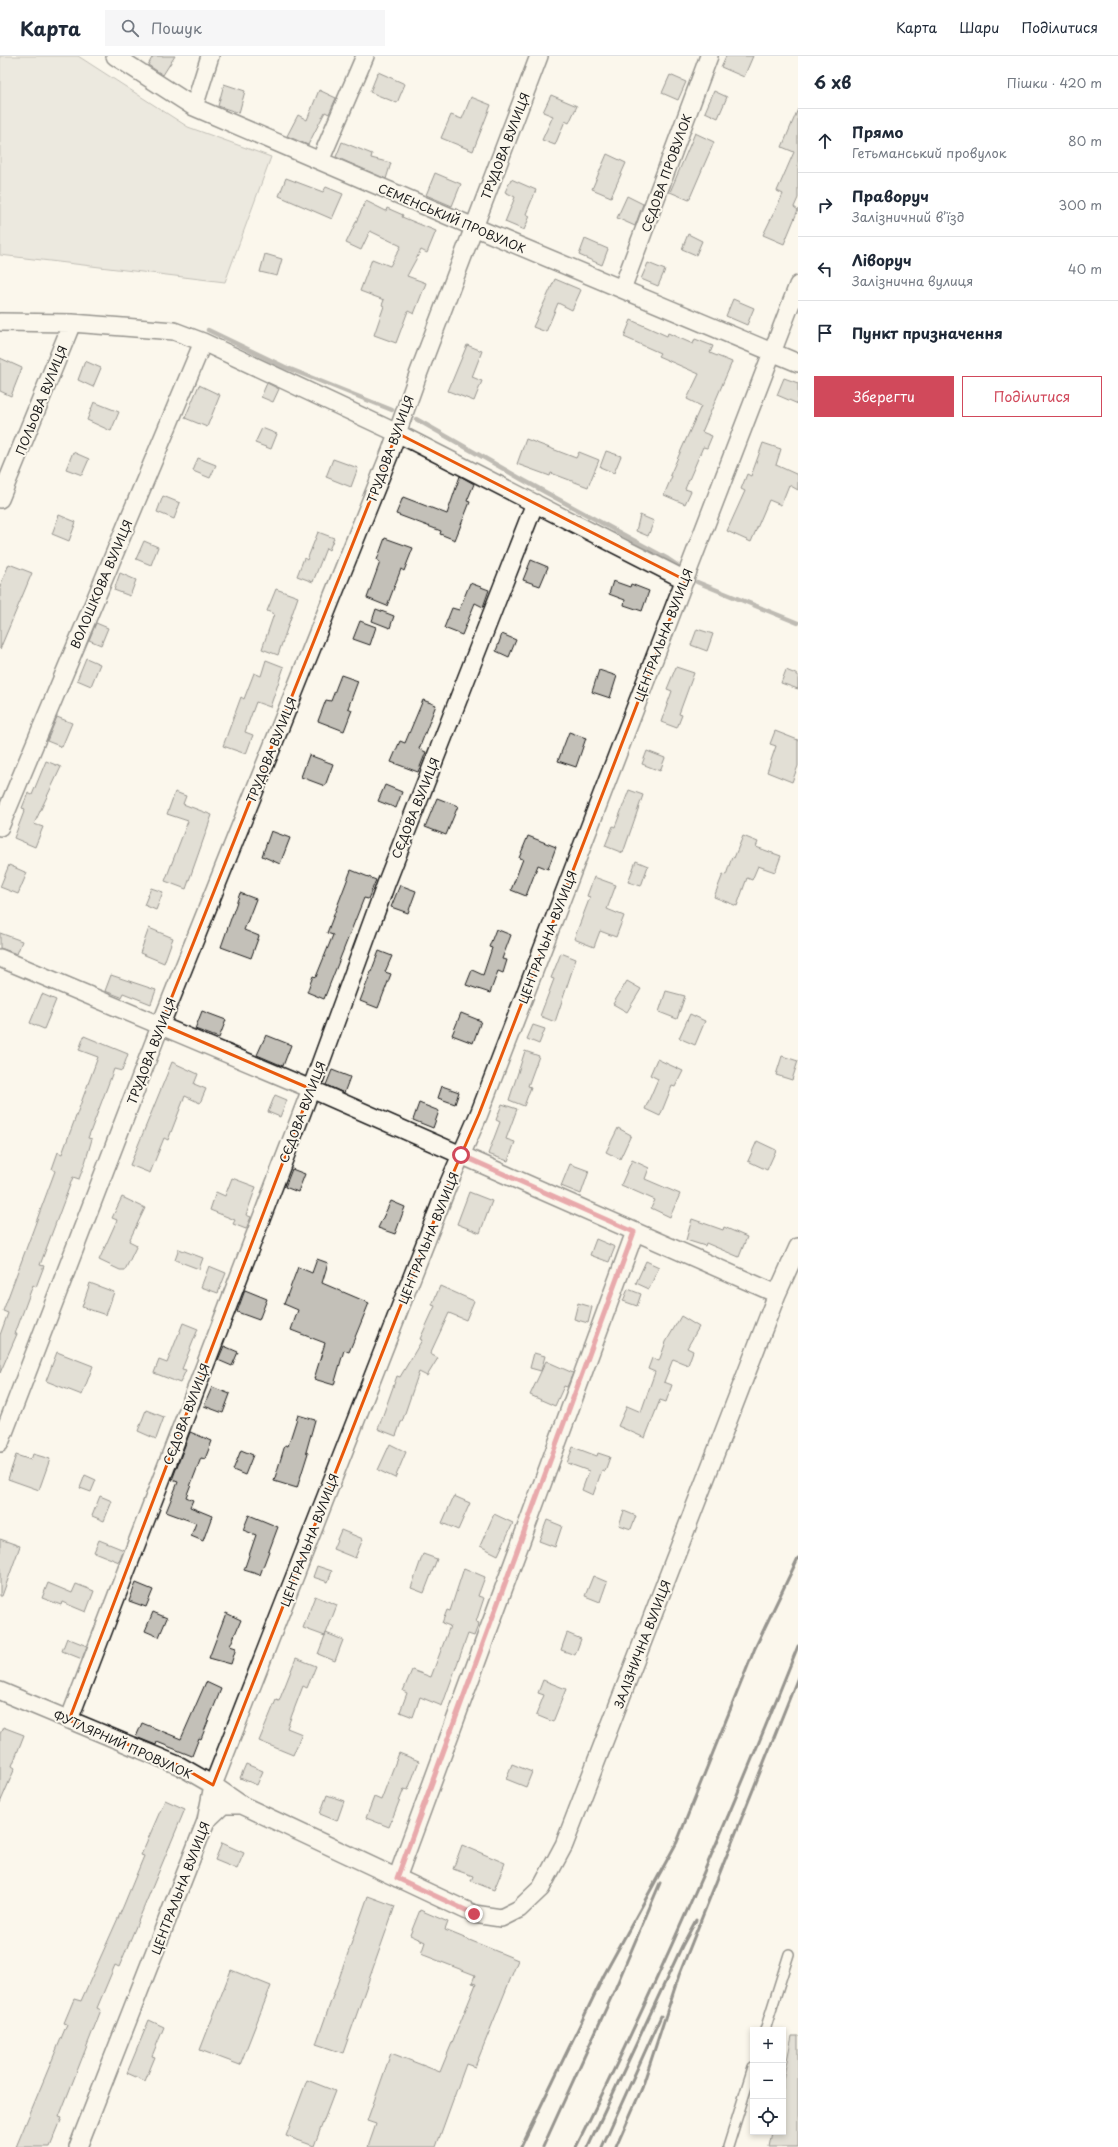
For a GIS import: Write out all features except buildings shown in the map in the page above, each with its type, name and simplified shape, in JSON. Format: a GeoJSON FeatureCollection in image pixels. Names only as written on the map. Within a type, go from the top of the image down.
{"type":"FeatureCollection","features":[{"type":"Feature","properties":{"kind":"street","name":"СЕМЕНСЬКИЙ ПРОВУЛОК"},"geometry":{"type":"LineString","coordinates":[[115,56],[194,107],[474,227],[798,363]]}},
{"type":"Feature","properties":{"kind":"street"},"geometry":{"type":"LineString","coordinates":[[194,107],[210,56]]}},
{"type":"Feature","properties":{"kind":"street"},"geometry":{"type":"LineString","coordinates":[[320,161],[365,56]]}},
{"type":"Feature","properties":{"kind":"street","name":"ТРУДОВА ВУЛИЦЯ"},"geometry":{"type":"LineString","coordinates":[[0,1443],[161,1024],[397,433],[539,56]]}},
{"type":"Feature","properties":{"kind":"street","name":"СЄДОВА ПРОВУЛОК"},"geometry":{"type":"LineString","coordinates":[[622,289],[709,56]]}},
{"type":"Feature","properties":{"kind":"street","name":"ЦЕНТРАЛЬНА ВУЛИЦЯ"},"geometry":{"type":"LineString","coordinates":[[78,2147],[206,1821],[213,1785],[461,1155],[482,1106],[798,285]]}},
{"type":"Feature","properties":{"kind":"street"},"geometry":{"type":"LineString","coordinates":[[0,322],[72,323],[174,331],[203,342],[397,433],[685,580]]}},
{"type":"Feature","properties":{"kind":"street","name":"ПОЛЬОВА ВУЛИЦЯ"},"geometry":{"type":"LineString","coordinates":[[0,499],[72,323]]}},
{"type":"Feature","properties":{"kind":"street","name":"ВОЛОШКОВА ВУЛИЦЯ"},"geometry":{"type":"LineString","coordinates":[[0,826],[203,342]]}},
{"type":"Feature","properties":{"kind":"street","name":"СЄДОВА ВУЛИЦЯ"},"geometry":{"type":"LineString","coordinates":[[69,1720],[311,1088],[386,884],[535,503]]}},
{"type":"Feature","properties":{"kind":"street"},"geometry":{"type":"LineString","coordinates":[[0,958],[311,1088],[777,1294]]}},
{"type":"Feature","properties":{"kind":"street"},"geometry":{"type":"LineString","coordinates":[[397,1878],[634,1232]]}},
{"type":"Feature","properties":{"kind":"street","name":"ЗАЛІЗНИЧНА ВУЛИЦЯ"},"geometry":{"type":"LineString","coordinates":[[242,1805],[474,1914],[501,1918],[519,1909],[541,1888],[564,1845],[777,1294],[798,1247]]}},
{"type":"Feature","properties":{"kind":"street","name":"ФУТЛЯРНИЙ ПРОВУЛОК"},"geometry":{"type":"LineString","coordinates":[[1,1695],[69,1720],[180,1766],[213,1785],[242,1805]]}},
{"type":"Feature","properties":{"kind":"street"},"geometry":{"type":"LineString","coordinates":[[206,1821],[223,1806],[242,1805]]}},
{"type":"Feature","properties":{"kind":"lane"},"geometry":{"type":"LineString","coordinates":[[766,2027],[789,1954]]}},
{"type":"Feature","properties":{"kind":"lane"},"geometry":{"type":"LineString","coordinates":[[728,2147],[750,2077]]}},
{"type":"Feature","properties":{"kind":"highlighted area"},"geometry":{"type":"Polygon","coordinates":[[[397,433],[685,580],[479,1114],[448,1185],[213,1785],[180,1766],[69,1720],[311,1089],[161,1024],[397,433]]]}},
{"type":"Feature","properties":{"kind":"shaded area"},"geometry":{"type":"Polygon","coordinates":[[[0,56],[78,56],[188,127],[271,157],[225,282],[0,255],[0,56]]]}},
{"type":"Feature","properties":{"kind":"waterway"},"geometry":{"type":"LineString","coordinates":[[208,330],[285,367],[392,410]]}},
{"type":"Feature","properties":{"kind":"waterway"},"geometry":{"type":"LineString","coordinates":[[416,419],[677,565]]}},
{"type":"Feature","properties":{"kind":"waterway"},"geometry":{"type":"LineString","coordinates":[[697,582],[798,623]]}},
{"type":"Feature","properties":{"kind":"railway"},"geometry":{"type":"LineString","coordinates":[[521,2147],[604,1975],[677,1842],[755,1648],[798,1558]]}},
{"type":"Feature","properties":{"kind":"railway"},"geometry":{"type":"LineString","coordinates":[[576,2147],[636,2024],[692,1899],[798,1646]]}},
{"type":"Feature","properties":{"kind":"railway"},"geometry":{"type":"LineString","coordinates":[[616,2147],[642,2088],[679,1975],[798,1677]]}},
{"type":"Feature","properties":{"kind":"railway"},"geometry":{"type":"LineString","coordinates":[[543,2147],[615,1989],[660,1883]]}},
{"type":"Feature","properties":{"kind":"railway"},"geometry":{"type":"LineString","coordinates":[[588,2147],[682,1946],[696,1920]]}},
{"type":"Feature","properties":{"kind":"railway"},"geometry":{"type":"LineString","coordinates":[[602,2147],[661,2016]]}},
{"type":"Feature","properties":{"kind":"route"},"geometry":{"type":"LineString","coordinates":[[461,1155],[634,1232],[397,1878],[474,1914]]}}]}
